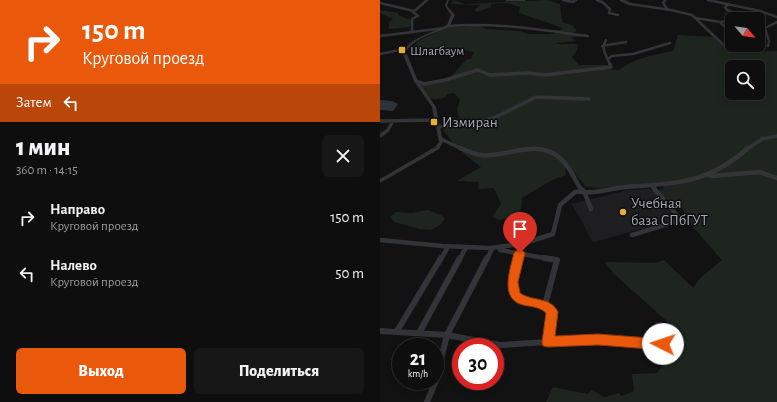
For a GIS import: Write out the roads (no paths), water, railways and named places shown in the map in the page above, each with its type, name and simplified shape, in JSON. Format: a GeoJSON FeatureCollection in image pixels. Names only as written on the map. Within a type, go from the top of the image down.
{"type":"FeatureCollection","features":[{"type":"Feature","properties":{"kind":"street"},"geometry":{"type":"LineString","coordinates":[[414,11],[427,0]]}},
{"type":"Feature","properties":{"kind":"street"},"geometry":{"type":"LineString","coordinates":[[380,54],[405,49],[422,37],[447,27],[453,15],[446,6],[448,0]]}},
{"type":"Feature","properties":{"kind":"street"},"geometry":{"type":"LineString","coordinates":[[506,0],[524,0]]}},
{"type":"Feature","properties":{"kind":"street"},"geometry":{"type":"LineString","coordinates":[[563,0],[573,2],[576,0]]}},
{"type":"Feature","properties":{"kind":"street"},"geometry":{"type":"LineString","coordinates":[[597,0],[602,2],[610,9],[609,13],[618,16]]}},
{"type":"Feature","properties":{"kind":"street"},"geometry":{"type":"LineString","coordinates":[[621,0],[630,4],[689,14],[696,18],[707,31],[725,47]]}},
{"type":"Feature","properties":{"kind":"street"},"geometry":{"type":"LineString","coordinates":[[665,0],[663,3],[668,10]]}},
{"type":"Feature","properties":{"kind":"street"},"geometry":{"type":"LineString","coordinates":[[708,0],[777,17]]}},
{"type":"Feature","properties":{"kind":"street"},"geometry":{"type":"LineString","coordinates":[[721,2],[725,0]]}},
{"type":"Feature","properties":{"kind":"street"},"geometry":{"type":"LineString","coordinates":[[380,3],[414,11],[413,12],[418,16],[412,20],[412,32]]}},
{"type":"Feature","properties":{"kind":"street"},"geometry":{"type":"LineString","coordinates":[[729,4],[725,7],[727,10],[732,12]]}},
{"type":"Feature","properties":{"kind":"street"},"geometry":{"type":"LineString","coordinates":[[696,18],[720,22],[725,21]]}},
{"type":"Feature","properties":{"kind":"street"},"geometry":{"type":"LineString","coordinates":[[720,22],[725,26]]}},
{"type":"Feature","properties":{"kind":"street"},"geometry":{"type":"LineString","coordinates":[[768,46],[765,28],[777,22]]}},
{"type":"Feature","properties":{"kind":"street"},"geometry":{"type":"LineString","coordinates":[[380,36],[474,24],[513,26],[588,36]]}},
{"type":"Feature","properties":{"kind":"street"},"geometry":{"type":"LineString","coordinates":[[416,81],[424,84],[445,80],[478,70],[490,75],[521,73],[545,75],[611,67],[604,54],[602,46],[606,40]]}},
{"type":"Feature","properties":{"kind":"street"},"geometry":{"type":"LineString","coordinates":[[602,46],[626,42]]}},
{"type":"Feature","properties":{"kind":"street"},"geometry":{"type":"LineString","coordinates":[[608,59],[612,56],[633,54],[670,44]]}},
{"type":"Feature","properties":{"kind":"street"},"geometry":{"type":"LineString","coordinates":[[380,181],[437,148],[441,142],[434,107],[416,81],[405,59],[405,49]]}},
{"type":"Feature","properties":{"kind":"street"},"geometry":{"type":"LineString","coordinates":[[438,127],[479,122],[494,118],[536,97],[589,99]]}},
{"type":"Feature","properties":{"kind":"street"},"geometry":{"type":"LineString","coordinates":[[380,121],[437,120]]}},
{"type":"Feature","properties":{"kind":"street"},"geometry":{"type":"LineString","coordinates":[[380,136],[388,130],[393,121]]}},
{"type":"Feature","properties":{"kind":"street"},"geometry":{"type":"LineString","coordinates":[[492,249],[520,245],[542,239],[553,234],[560,205],[575,192],[594,192],[622,187],[676,184],[709,175],[735,160],[757,140],[767,136],[777,136]]}},
{"type":"Feature","properties":{"kind":"street"},"geometry":{"type":"LineString","coordinates":[[441,139],[470,152],[482,155],[533,149],[550,152],[561,159],[580,188],[584,191],[591,209]]}},
{"type":"Feature","properties":{"kind":"street"},"geometry":{"type":"LineString","coordinates":[[709,175],[713,176],[759,172],[777,178]]}},
{"type":"Feature","properties":{"kind":"street"},"geometry":{"type":"LineString","coordinates":[[632,234],[681,220],[651,185]]}},
{"type":"Feature","properties":{"kind":"street"},"geometry":{"type":"LineString","coordinates":[[380,240],[401,240],[424,245],[492,249],[557,260],[545,305]]}},
{"type":"Feature","properties":{"kind":"street"},"geometry":{"type":"LineString","coordinates":[[396,331],[448,246]]}},
{"type":"Feature","properties":{"kind":"street"},"geometry":{"type":"LineString","coordinates":[[419,333],[466,247]]}},
{"type":"Feature","properties":{"kind":"street"},"geometry":{"type":"LineString","coordinates":[[427,402],[435,384],[447,335],[492,249]]}},
{"type":"Feature","properties":{"kind":"street"},"geometry":{"type":"LineString","coordinates":[[520,253],[513,282],[515,295],[522,300],[545,305],[552,312],[548,342]]}},
{"type":"Feature","properties":{"kind":"street"},"geometry":{"type":"LineString","coordinates":[[380,331],[447,335],[500,345],[598,339],[663,344]]}},
{"type":"Feature","properties":{"kind":"place","name":"Шлагбаум"},"geometry":{"type":"Point","coordinates":[402,50]}},
{"type":"Feature","properties":{"kind":"place","name":"Измиран"},"geometry":{"type":"Point","coordinates":[434,122]}},
{"type":"Feature","properties":{"kind":"place","name":"Учебная база СПбГУТ"},"geometry":{"type":"Point","coordinates":[623,212]}}]}
